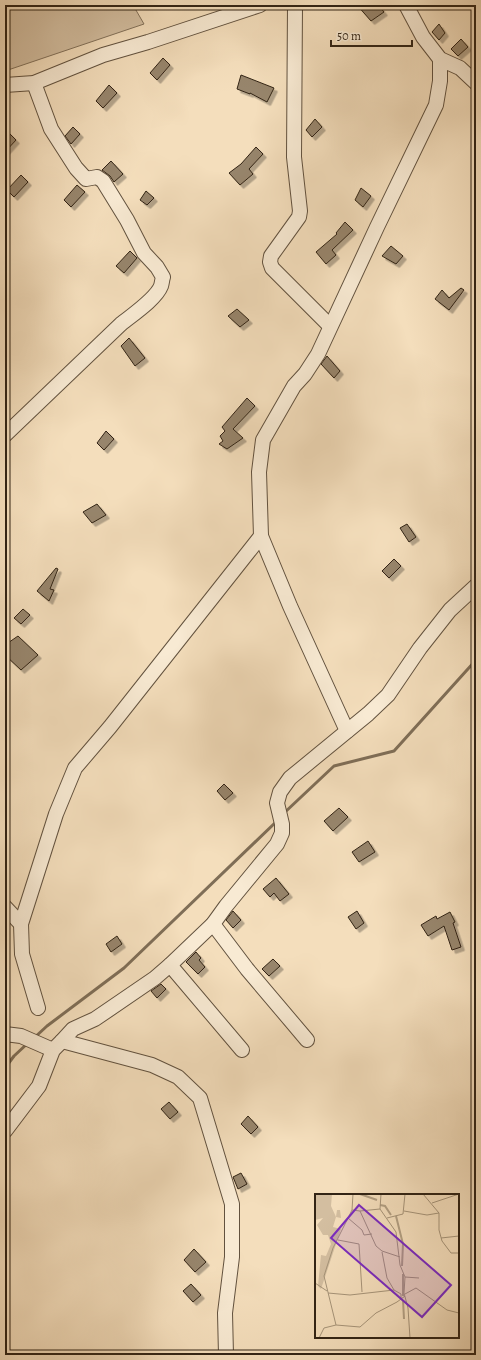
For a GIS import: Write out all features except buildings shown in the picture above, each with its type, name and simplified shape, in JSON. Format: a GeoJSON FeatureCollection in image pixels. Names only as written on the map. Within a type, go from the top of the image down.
{"type":"FeatureCollection","features":[{"type":"Feature","properties":{"kind":"street"},"geometry":{"type":"LineString","coordinates":[[5,85],[34,83],[103,54],[148,42],[260,5]]}},
{"type":"Feature","properties":{"kind":"street"},"geometry":{"type":"LineString","coordinates":[[296,5],[294,157],[300,211],[296,222],[271,256],[270,262],[272,268],[330,326]]}},
{"type":"Feature","properties":{"kind":"street"},"geometry":{"type":"LineString","coordinates":[[406,5],[423,37],[440,59],[460,68],[476,84]]}},
{"type":"Feature","properties":{"kind":"street"},"geometry":{"type":"LineString","coordinates":[[347,731],[290,606],[262,536],[259,472],[263,440],[294,386],[306,374],[318,354],[436,105],[440,81],[440,59]]}},
{"type":"Feature","properties":{"kind":"street"},"geometry":{"type":"LineString","coordinates":[[5,435],[120,324],[148,303],[161,287],[163,276],[144,253],[127,220],[103,181],[97,177],[86,178],[76,168],[50,128],[34,83]]}},
{"type":"Feature","properties":{"kind":"street"},"geometry":{"type":"LineString","coordinates":[[38,1008],[22,954],[21,924],[56,814],[75,768],[110,727],[262,536]]}},
{"type":"Feature","properties":{"kind":"street"},"geometry":{"type":"LineString","coordinates":[[5,1131],[39,1086],[58,1046],[73,1029],[94,1019],[156,978],[214,924],[226,906],[277,844],[282,833],[281,816],[277,803],[280,792],[290,778],[368,714],[388,695],[420,648],[450,610],[476,586]]}},
{"type":"Feature","properties":{"kind":"street"},"geometry":{"type":"LineString","coordinates":[[5,907],[21,924]]}},
{"type":"Feature","properties":{"kind":"street"},"geometry":{"type":"LineString","coordinates":[[214,924],[247,969],[307,1040]]}},
{"type":"Feature","properties":{"kind":"street"},"geometry":{"type":"LineString","coordinates":[[170,965],[242,1050]]}},
{"type":"Feature","properties":{"kind":"street"},"geometry":{"type":"LineString","coordinates":[[5,1034],[21,1036],[58,1046],[152,1065],[178,1077],[200,1098],[232,1204],[232,1257],[225,1313],[226,1355]]}},
{"type":"Feature","properties":{"kind":"shaded area"},"geometry":{"type":"Polygon","coordinates":[[[5,5],[133,5],[144,24],[5,71],[5,5]]]}},
{"type":"Feature","properties":{"kind":"waterway"},"geometry":{"type":"LineString","coordinates":[[283,814],[334,766],[394,751],[476,660]]}},
{"type":"Feature","properties":{"kind":"waterway"},"geometry":{"type":"LineString","coordinates":[[34,1038],[47,1026],[124,968],[277,821]]}},
{"type":"Feature","properties":{"kind":"waterway"},"geometry":{"type":"LineString","coordinates":[[5,1068],[14,1056],[28,1043]]}}]}
